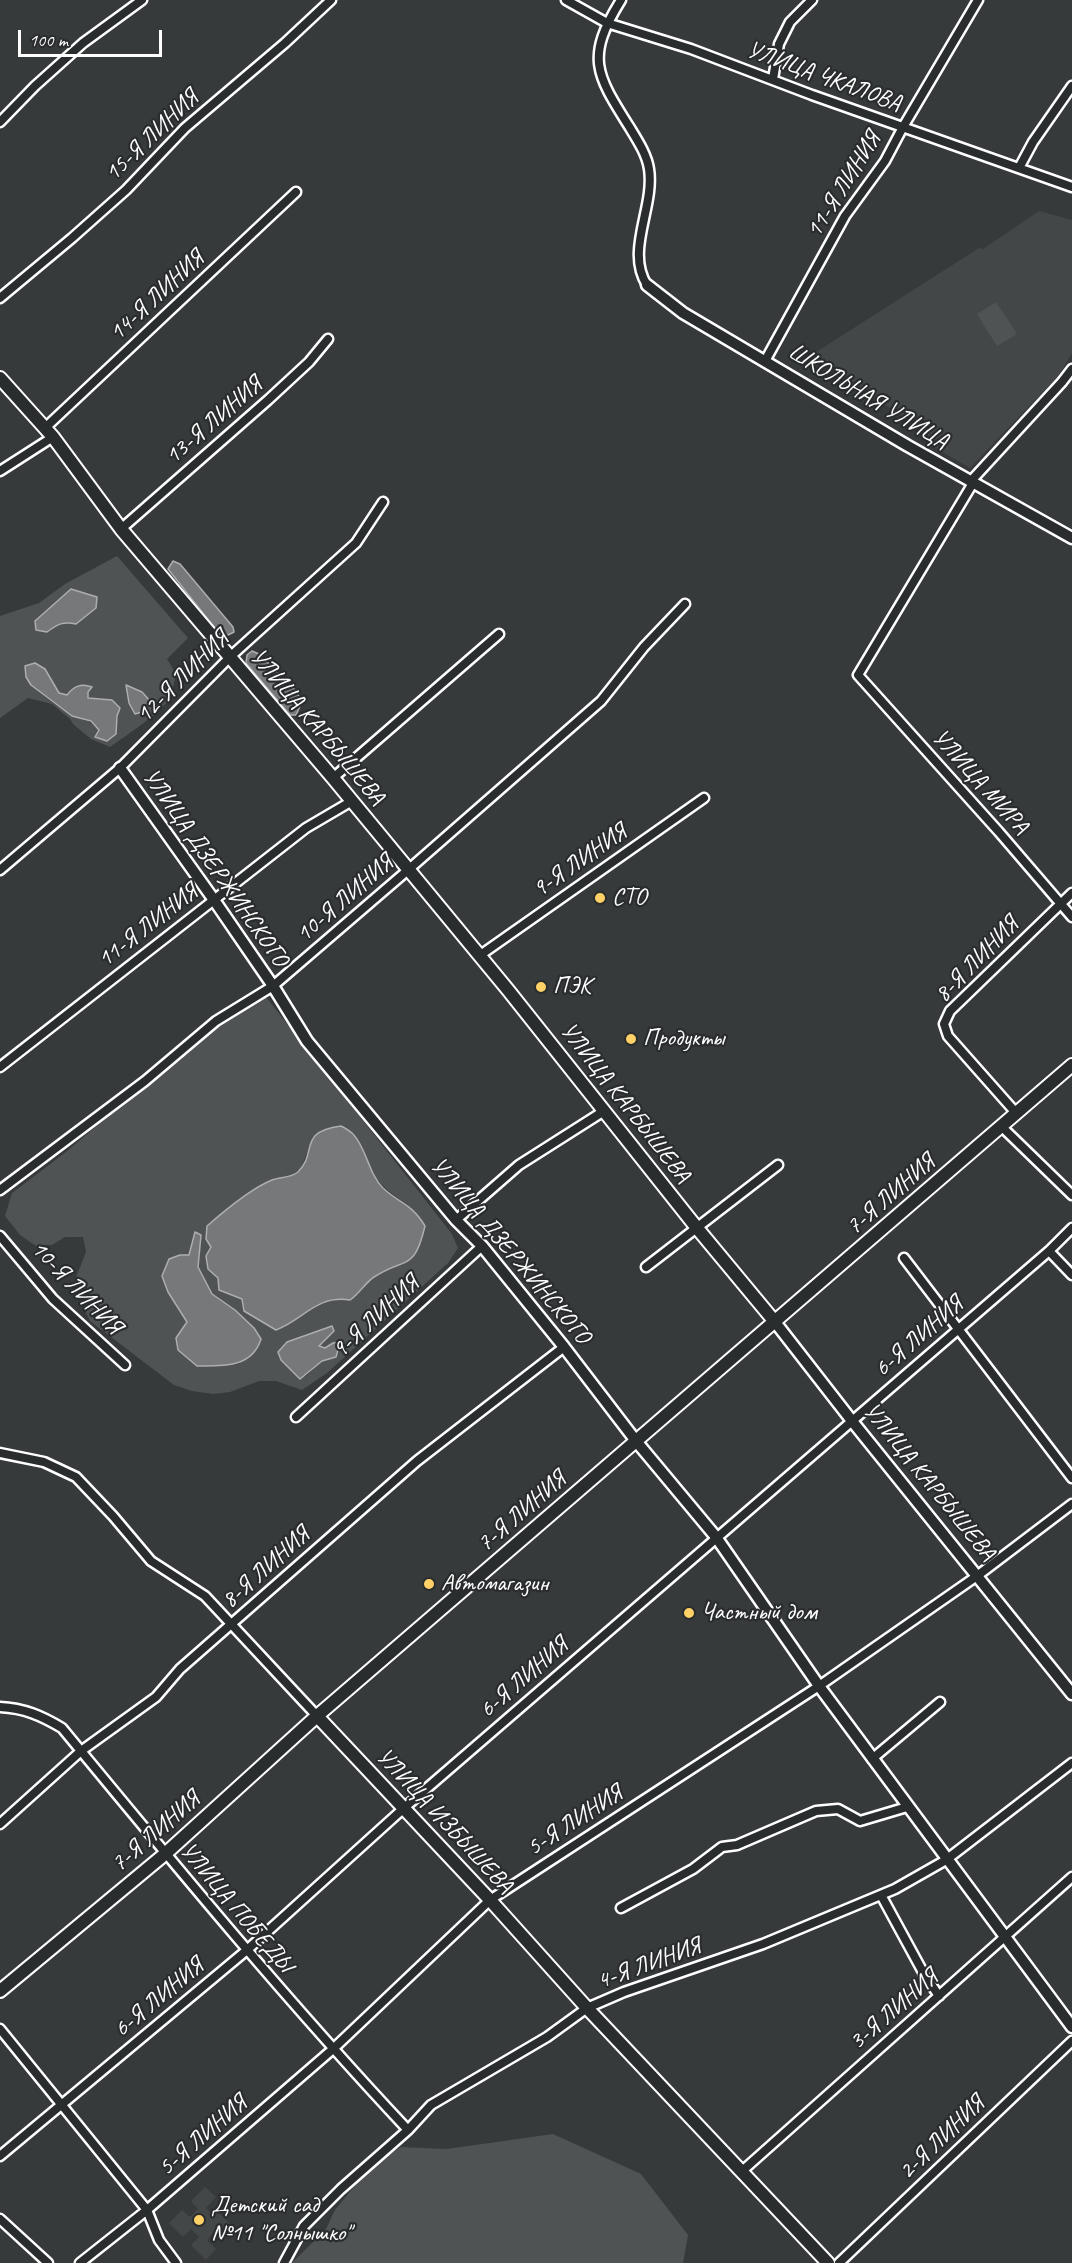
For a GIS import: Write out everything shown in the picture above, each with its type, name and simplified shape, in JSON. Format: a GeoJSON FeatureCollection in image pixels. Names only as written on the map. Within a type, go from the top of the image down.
{"type":"FeatureCollection","features":[{"type":"Feature","properties":{"kind":"main road","name":"УЛИЦА КАРБЫШЕВА"},"geometry":{"type":"LineString","coordinates":[[0,378],[49,433],[122,529],[352,801],[775,1322]]}},
{"type":"Feature","properties":{"kind":"main road","name":"7-Я ЛИНИЯ"},"geometry":{"type":"LineString","coordinates":[[0,1991],[165,1854],[317,1716],[1072,1065]]}},
{"type":"Feature","properties":{"kind":"main road","name":"УЛИЦА ИЗБЫШЕВА"},"geometry":{"type":"LineString","coordinates":[[317,1716],[490,1900],[587,2008],[828,2263]]}},
{"type":"Feature","properties":{"kind":"street"},"geometry":{"type":"LineString","coordinates":[[0,122],[35,86],[83,43],[142,0]]}},
{"type":"Feature","properties":{"kind":"street","name":"15-Я ЛИНИЯ"},"geometry":{"type":"LineString","coordinates":[[0,298],[126,190],[185,128],[285,43],[331,0]]}},
{"type":"Feature","properties":{"kind":"street","name":"УЛИЦА ЧКАЛОВА"},"geometry":{"type":"LineString","coordinates":[[566,0],[607,22],[692,49],[1072,187]]}},
{"type":"Feature","properties":{"kind":"street"},"geometry":{"type":"LineString","coordinates":[[621,0],[607,22],[598,48],[598,67],[605,89],[641,147],[649,170],[650,189],[639,264],[641,276],[647,285]]}},
{"type":"Feature","properties":{"kind":"street"},"geometry":{"type":"LineString","coordinates":[[773,79],[779,44],[790,22],[812,0]]}},
{"type":"Feature","properties":{"kind":"street","name":"11-Я ЛИНИЯ"},"geometry":{"type":"LineString","coordinates":[[765,361],[845,216],[885,161],[978,0]]}},
{"type":"Feature","properties":{"kind":"street"},"geometry":{"type":"LineString","coordinates":[[1019,168],[1033,142],[1072,86]]}},
{"type":"Feature","properties":{"kind":"street","name":"14-Я ЛИНИЯ"},"geometry":{"type":"LineString","coordinates":[[0,471],[49,433],[296,192]]}},
{"type":"Feature","properties":{"kind":"street","name":"ШКОЛЬНАЯ УЛИЦА"},"geometry":{"type":"LineString","coordinates":[[647,285],[683,312],[765,361],[971,482],[1072,538]]}},
{"type":"Feature","properties":{"kind":"street","name":"13-Я ЛИНИЯ"},"geometry":{"type":"LineString","coordinates":[[122,529],[268,400],[309,362],[328,339]]}},
{"type":"Feature","properties":{"kind":"street"},"geometry":{"type":"LineString","coordinates":[[971,482],[1072,369]]}},
{"type":"Feature","properties":{"kind":"street","name":"УЛИЦА МИРА"},"geometry":{"type":"LineString","coordinates":[[971,482],[858,675],[1072,917]]}},
{"type":"Feature","properties":{"kind":"street","name":"12-Я ЛИНИЯ"},"geometry":{"type":"LineString","coordinates":[[0,870],[120,768],[231,656],[356,543],[383,502]]}},
{"type":"Feature","properties":{"kind":"street","name":"10-Я ЛИНИЯ"},"geometry":{"type":"LineString","coordinates":[[0,1190],[145,1081],[216,1021],[273,986],[601,701],[644,646],[685,604]]}},
{"type":"Feature","properties":{"kind":"street"},"geometry":{"type":"LineString","coordinates":[[333,778],[499,634]]}},
{"type":"Feature","properties":{"kind":"street","name":"УЛИЦА ДЗЕРЖИНСКОГО"},"geometry":{"type":"LineString","coordinates":[[120,768],[273,986],[307,1041],[456,1220],[482,1246],[636,1441],[716,1537],[872,1759],[1072,2027]]}},
{"type":"Feature","properties":{"kind":"street","name":"9-Я ЛИНИЯ"},"geometry":{"type":"LineString","coordinates":[[479,956],[704,798]]}},
{"type":"Feature","properties":{"kind":"street","name":"11-Я ЛИНИЯ"},"geometry":{"type":"LineString","coordinates":[[0,1067],[306,828],[352,801]]}},
{"type":"Feature","properties":{"kind":"street","name":"8-Я ЛИНИЯ"},"geometry":{"type":"LineString","coordinates":[[1017,1114],[948,1036],[944,1024],[950,1011],[1072,893]]}},
{"type":"Feature","properties":{"kind":"street"},"geometry":{"type":"LineString","coordinates":[[456,1220],[519,1165],[604,1111]]}},
{"type":"Feature","properties":{"kind":"street"},"geometry":{"type":"LineString","coordinates":[[1002,1126],[1072,1195]]}},
{"type":"Feature","properties":{"kind":"street"},"geometry":{"type":"LineString","coordinates":[[646,1266],[778,1165]]}},
{"type":"Feature","properties":{"kind":"street","name":"6-Я ЛИНИЯ"},"geometry":{"type":"LineString","coordinates":[[0,2156],[247,1950],[404,1808],[1072,1228]]}},
{"type":"Feature","properties":{"kind":"street","name":"10-Я ЛИНИЯ"},"geometry":{"type":"LineString","coordinates":[[0,1236],[53,1299],[125,1365]]}},
{"type":"Feature","properties":{"kind":"street","name":"9-Я ЛИНИЯ"},"geometry":{"type":"LineString","coordinates":[[296,1417],[482,1246]]}},
{"type":"Feature","properties":{"kind":"street"},"geometry":{"type":"LineString","coordinates":[[1048,1251],[1072,1275]]}},
{"type":"Feature","properties":{"kind":"street"},"geometry":{"type":"LineString","coordinates":[[904,1258],[1072,1478]]}},
{"type":"Feature","properties":{"kind":"street","name":"УЛИЦА КАРБЫШЕВА"},"geometry":{"type":"LineString","coordinates":[[775,1322],[1072,1694]]}},
{"type":"Feature","properties":{"kind":"street","name":"8-Я ЛИНИЯ"},"geometry":{"type":"LineString","coordinates":[[0,1824],[81,1751],[156,1697],[180,1669],[417,1461],[564,1347]]}},
{"type":"Feature","properties":{"kind":"street","name":"УЛИЦА ИЗБЫШЕВА"},"geometry":{"type":"LineString","coordinates":[[0,1453],[44,1462],[76,1477],[152,1562],[205,1596],[317,1716]]}},
{"type":"Feature","properties":{"kind":"street","name":"5-Я ЛИНИЯ"},"geometry":{"type":"LineString","coordinates":[[80,2263],[147,2210],[333,2049],[490,1900],[819,1686],[977,1575],[1072,1504]]}},
{"type":"Feature","properties":{"kind":"street"},"geometry":{"type":"LineString","coordinates":[[872,1759],[940,1702]]}},
{"type":"Feature","properties":{"kind":"street","name":"УЛИЦА ПОБЕДЫ"},"geometry":{"type":"LineString","coordinates":[[0,1707],[15,1708],[37,1714],[62,1728],[247,1950],[333,2049],[408,2130]]}},
{"type":"Feature","properties":{"kind":"street","name":"4-Я ЛИНИЯ"},"geometry":{"type":"LineString","coordinates":[[284,2263],[304,2226],[341,2189],[408,2130],[430,2105],[547,2037],[587,2008],[624,1992],[763,1944],[881,1895],[946,1860],[1072,1763]]}},
{"type":"Feature","properties":{"kind":"street"},"geometry":{"type":"LineString","coordinates":[[621,1908],[693,1869],[722,1848],[737,1845],[816,1811],[838,1809],[860,1821],[907,1807]]}},
{"type":"Feature","properties":{"kind":"street","name":"3-Я ЛИНИЯ"},"geometry":{"type":"LineString","coordinates":[[741,2172],[1072,1877]]}},
{"type":"Feature","properties":{"kind":"street"},"geometry":{"type":"LineString","coordinates":[[881,1895],[924,1974],[939,1996]]}},
{"type":"Feature","properties":{"kind":"street"},"geometry":{"type":"LineString","coordinates":[[0,2029],[147,2210],[159,2240],[176,2263]]}},
{"type":"Feature","properties":{"kind":"street","name":"2-Я ЛИНИЯ"},"geometry":{"type":"LineString","coordinates":[[839,2263],[1072,2041]]}},
{"type":"Feature","properties":{"kind":"street"},"geometry":{"type":"LineString","coordinates":[[0,2219],[48,2263]]}},
{"type":"Feature","properties":{"kind":"shaded area"},"geometry":{"type":"Polygon","coordinates":[[[1039,211],[1072,220],[1072,353],[1059,375],[970,468],[927,443],[928,433],[810,356],[979,248],[983,249],[1039,211]]]}},
{"type":"Feature","properties":{"kind":"shaded area"},"geometry":{"type":"Polygon","coordinates":[[[996,302],[1017,334],[997,346],[977,314],[996,302]]]}},
{"type":"Feature","properties":{"kind":"shaded area"},"geometry":{"type":"Polygon","coordinates":[[[117,556],[188,638],[167,659],[176,674],[167,702],[148,720],[110,747],[91,739],[52,704],[28,698],[0,718],[0,616],[39,603],[65,584],[117,556]],[[45,669],[26,677],[52,702],[95,726],[99,730],[95,737],[116,734],[117,716],[101,698],[88,698],[88,691],[92,688],[67,695],[59,693],[45,669]]]}},
{"type":"Feature","properties":{"kind":"shaded area"},"geometry":{"type":"Polygon","coordinates":[[[173,561],[180,564],[233,627],[234,632],[228,635],[218,632],[168,569],[173,561]]]}},
{"type":"Feature","properties":{"kind":"shaded area"},"geometry":{"type":"Polygon","coordinates":[[[71,589],[97,597],[96,608],[76,624],[61,624],[47,632],[36,630],[35,621],[71,589]]]}},
{"type":"Feature","properties":{"kind":"shaded area"},"geometry":{"type":"Polygon","coordinates":[[[252,651],[259,654],[296,691],[302,702],[296,715],[290,715],[246,663],[247,655],[252,651]]]}},
{"type":"Feature","properties":{"kind":"shaded area"},"geometry":{"type":"Polygon","coordinates":[[[35,663],[45,669],[59,693],[67,695],[75,687],[84,685],[92,687],[88,692],[88,698],[112,700],[120,708],[116,734],[107,741],[95,737],[99,730],[91,721],[72,716],[31,685],[26,677],[25,666],[35,663]]]}},
{"type":"Feature","properties":{"kind":"shaded area"},"geometry":{"type":"Polygon","coordinates":[[[126,685],[142,692],[150,701],[145,711],[135,714],[129,703],[126,685]]]}},
{"type":"Feature","properties":{"kind":"shaded area"},"geometry":{"type":"Polygon","coordinates":[[[266,997],[452,1234],[458,1248],[448,1263],[327,1373],[302,1390],[276,1381],[259,1381],[230,1392],[213,1394],[174,1385],[90,1321],[73,1285],[86,1252],[83,1237],[65,1237],[52,1245],[36,1246],[20,1235],[5,1216],[12,1193],[66,1152],[219,1021],[266,997]],[[313,1137],[296,1175],[271,1181],[207,1226],[211,1246],[206,1256],[218,1278],[242,1299],[244,1311],[283,1328],[314,1306],[331,1301],[350,1300],[372,1278],[402,1264],[408,1205],[381,1184],[364,1154],[313,1137]],[[201,1235],[189,1255],[180,1255],[168,1292],[187,1322],[176,1338],[197,1366],[239,1364],[254,1328],[235,1310],[212,1294],[198,1267],[201,1235]],[[334,1331],[287,1342],[305,1377],[322,1361],[331,1359],[333,1343],[325,1348],[319,1346],[334,1331]]]}},
{"type":"Feature","properties":{"kind":"shaded area"},"geometry":{"type":"Polygon","coordinates":[[[341,1126],[358,1140],[374,1175],[383,1188],[420,1218],[425,1226],[421,1241],[413,1257],[374,1277],[350,1300],[328,1301],[276,1330],[244,1311],[242,1299],[219,1290],[218,1278],[208,1269],[206,1256],[211,1247],[206,1239],[207,1226],[229,1207],[256,1189],[272,1180],[298,1172],[304,1165],[313,1138],[327,1129],[341,1126]]]}},
{"type":"Feature","properties":{"kind":"shaded area"},"geometry":{"type":"Polygon","coordinates":[[[195,1232],[201,1235],[198,1267],[212,1294],[235,1310],[254,1328],[261,1339],[257,1348],[244,1360],[226,1365],[197,1366],[178,1350],[176,1338],[187,1322],[168,1292],[162,1276],[169,1259],[189,1255],[195,1232]]]}},
{"type":"Feature","properties":{"kind":"shaded area"},"geometry":{"type":"Polygon","coordinates":[[[332,1326],[334,1331],[319,1346],[325,1348],[340,1342],[336,1357],[322,1361],[300,1379],[281,1360],[278,1352],[287,1342],[332,1326]]]}},
{"type":"Feature","properties":{"kind":"shaded area"},"geometry":{"type":"Polygon","coordinates":[[[553,2134],[641,2174],[688,2235],[683,2263],[292,2263],[326,2229],[335,2210],[361,2178],[383,2158],[401,2147],[447,2149],[553,2134]]]}},
{"type":"Feature","properties":{"kind":"shaded area","name":"Детский сад №11 \"Солнышко\""},"geometry":{"type":"Polygon","coordinates":[[[205,2187],[216,2197],[206,2208],[212,2214],[216,2210],[230,2224],[220,2235],[215,2231],[207,2240],[216,2249],[206,2260],[191,2245],[199,2237],[191,2229],[183,2237],[169,2223],[182,2210],[190,2217],[198,2209],[191,2201],[205,2187]]]}},
{"type":"Feature","properties":{"kind":"place","name":"СТО"},"geometry":{"type":"Point","coordinates":[600,898]}},
{"type":"Feature","properties":{"kind":"place","name":"ПЭК"},"geometry":{"type":"Point","coordinates":[541,987]}},
{"type":"Feature","properties":{"kind":"place","name":"Продукты"},"geometry":{"type":"Point","coordinates":[631,1039]}},
{"type":"Feature","properties":{"kind":"place","name":"Автомагазин"},"geometry":{"type":"Point","coordinates":[429,1584]}},
{"type":"Feature","properties":{"kind":"place","name":"Частный дом"},"geometry":{"type":"Point","coordinates":[689,1613]}},
{"type":"Feature","properties":{"kind":"place","name":"Детский сад №11 \"Солнышко\""},"geometry":{"type":"Point","coordinates":[199,2220]}}]}
